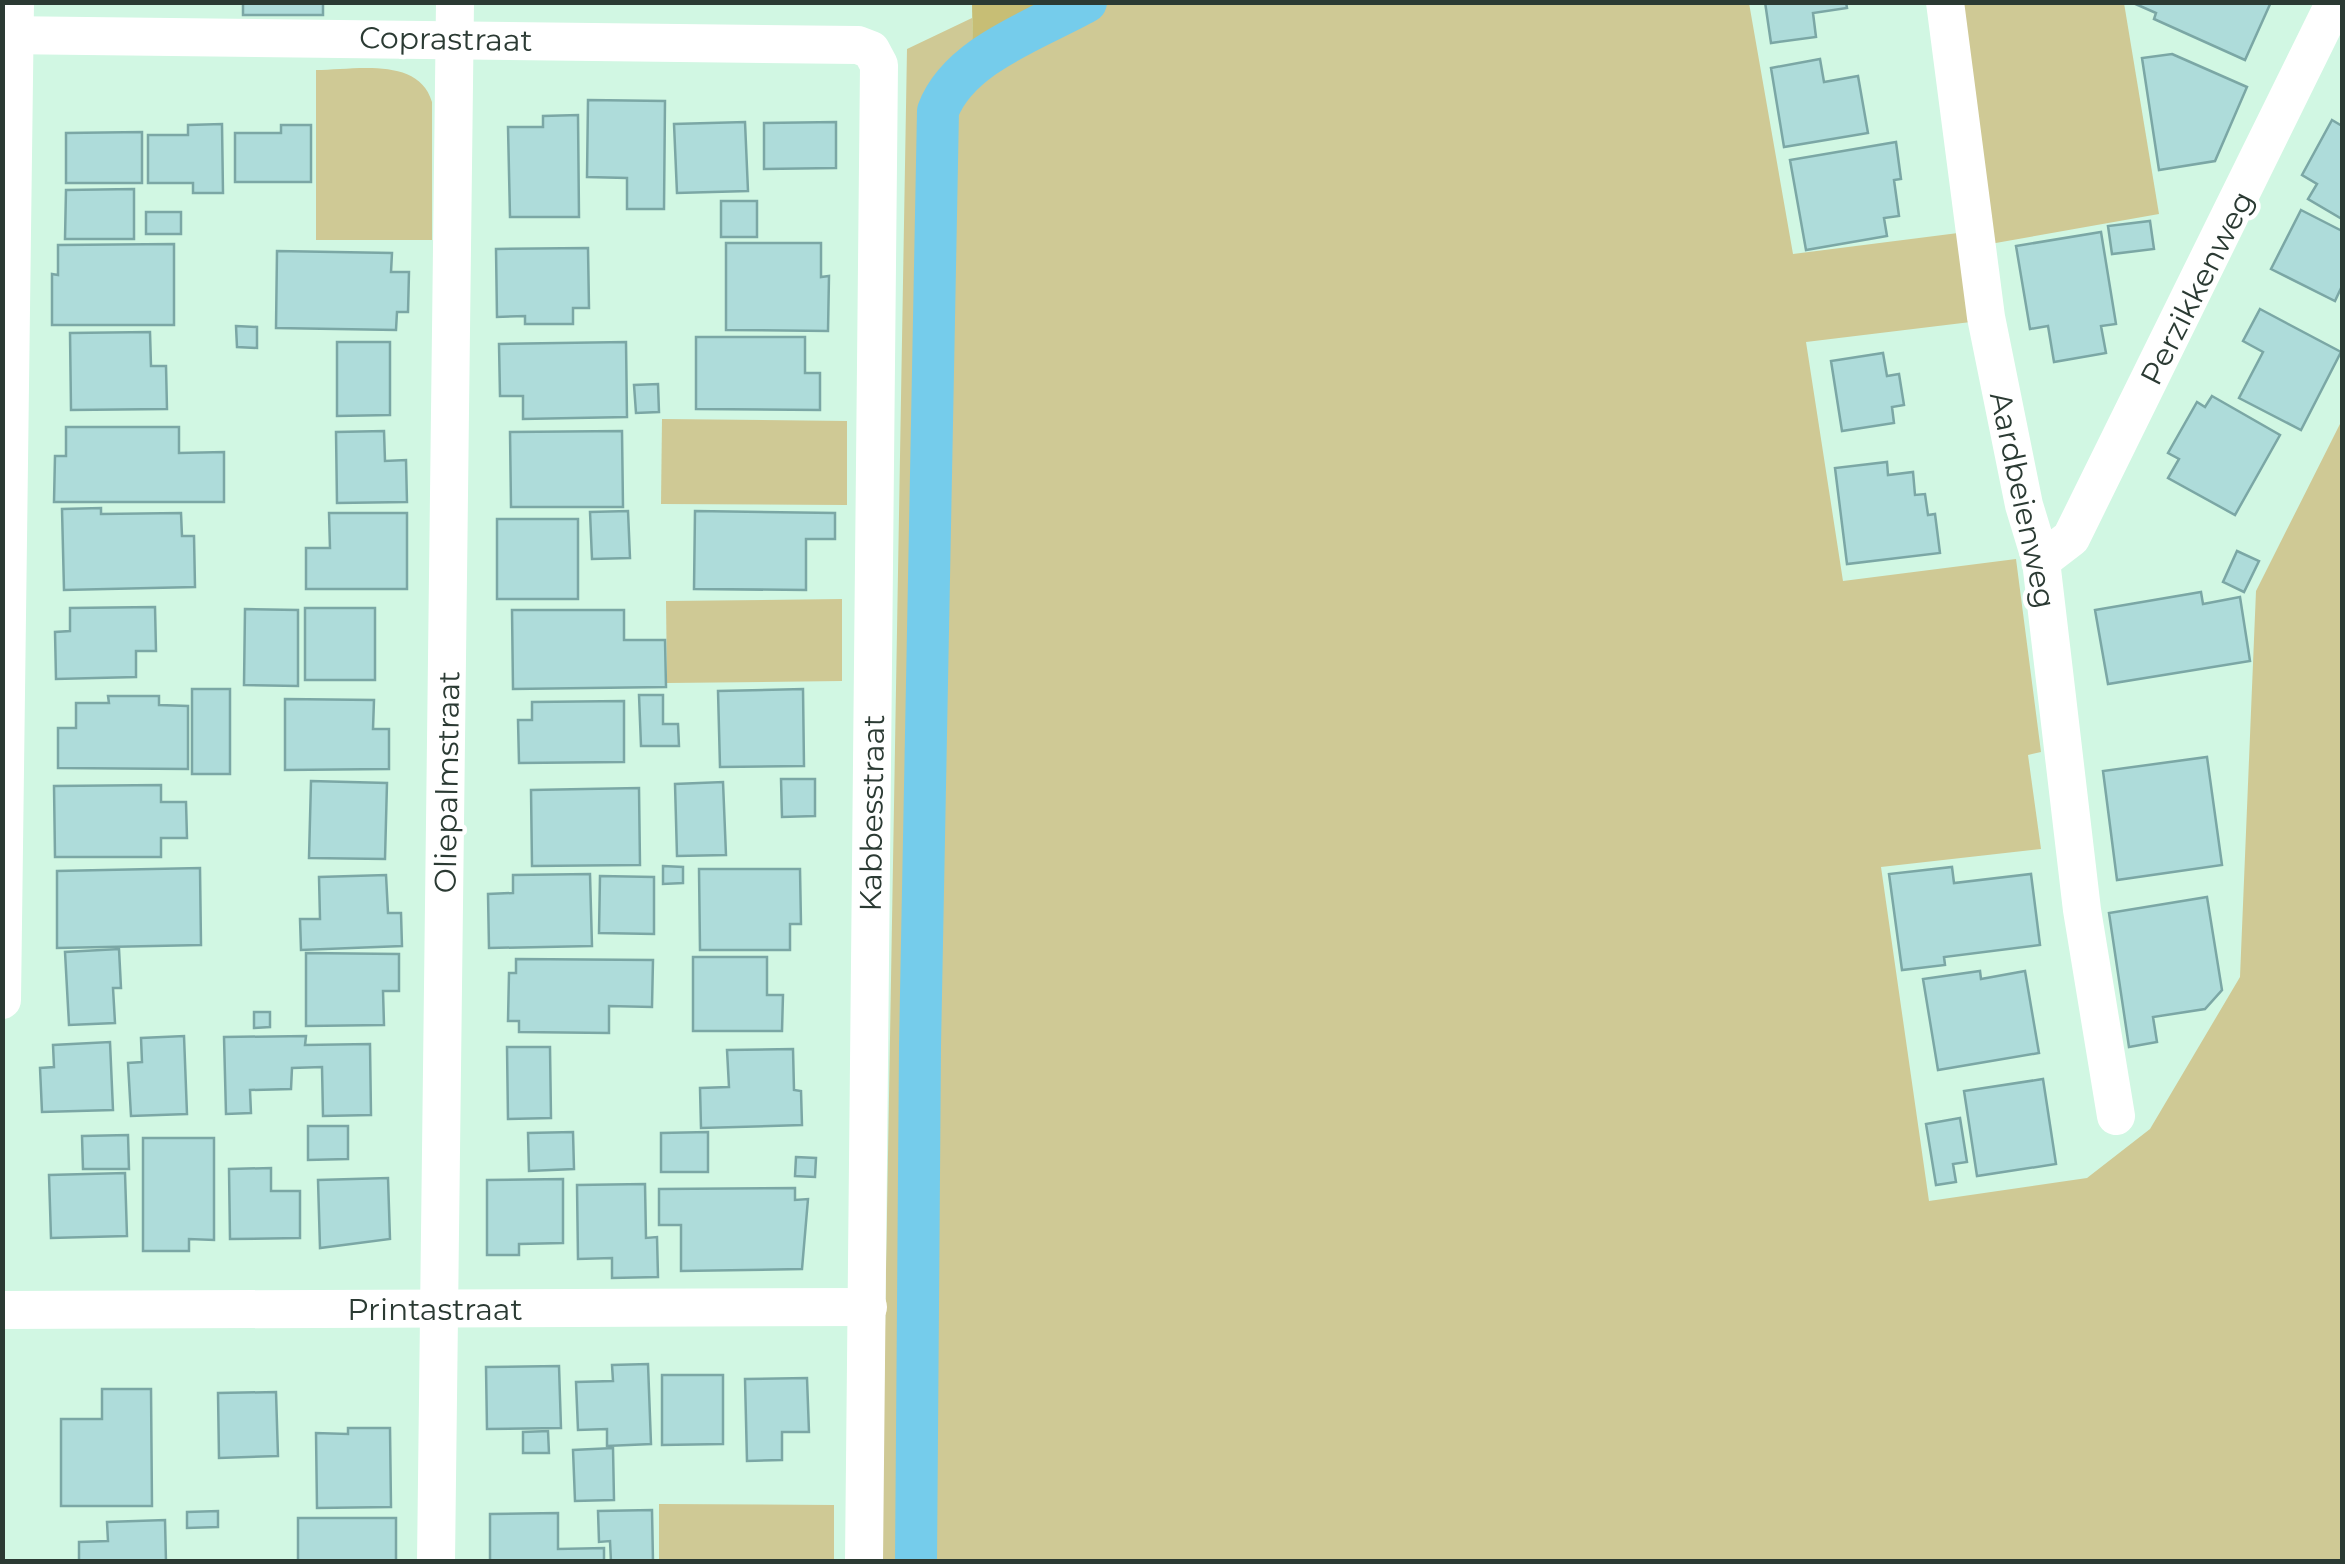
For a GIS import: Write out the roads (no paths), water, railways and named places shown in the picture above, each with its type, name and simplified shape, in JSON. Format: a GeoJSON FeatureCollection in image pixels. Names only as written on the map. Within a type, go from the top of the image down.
{"type":"FeatureCollection","features":[{"type":"Feature","properties":{"kind":"street","name":"Aardbeienweg"},"geometry":{"type":"LineString","coordinates":[[1945,2],[1986,316],[2024,505],[2041,561],[2082,910],[2116,1116]]}},
{"type":"Feature","properties":{"kind":"street","name":"Perzikkenweg"},"geometry":{"type":"LineString","coordinates":[[2041,561],[2072,538],[2335,2]]}},
{"type":"Feature","properties":{"kind":"street","name":"Coprastraat"},"geometry":{"type":"LineString","coordinates":[[11,25],[455,20],[858,44],[871,50],[879,65]]}},
{"type":"Feature","properties":{"kind":"street","name":"Oliepalmstraat"},"geometry":{"type":"LineString","coordinates":[[436,1562],[455,20]]}},
{"type":"Feature","properties":{"kind":"street"},"geometry":{"type":"LineString","coordinates":[[2,1000],[11,25]]}},
{"type":"Feature","properties":{"kind":"street","name":"Kabbesstraat"},"geometry":{"type":"LineString","coordinates":[[864,1562],[879,65]]}},
{"type":"Feature","properties":{"kind":"street","name":"Printastraat"},"geometry":{"type":"LineString","coordinates":[[2,1310],[868,1307]]}},
{"type":"Feature","properties":{"kind":"waterway"},"geometry":{"type":"LineString","coordinates":[[916,1562],[920,1046],[938,111],[948,91],[981,59],[1086,2]]}}]}
